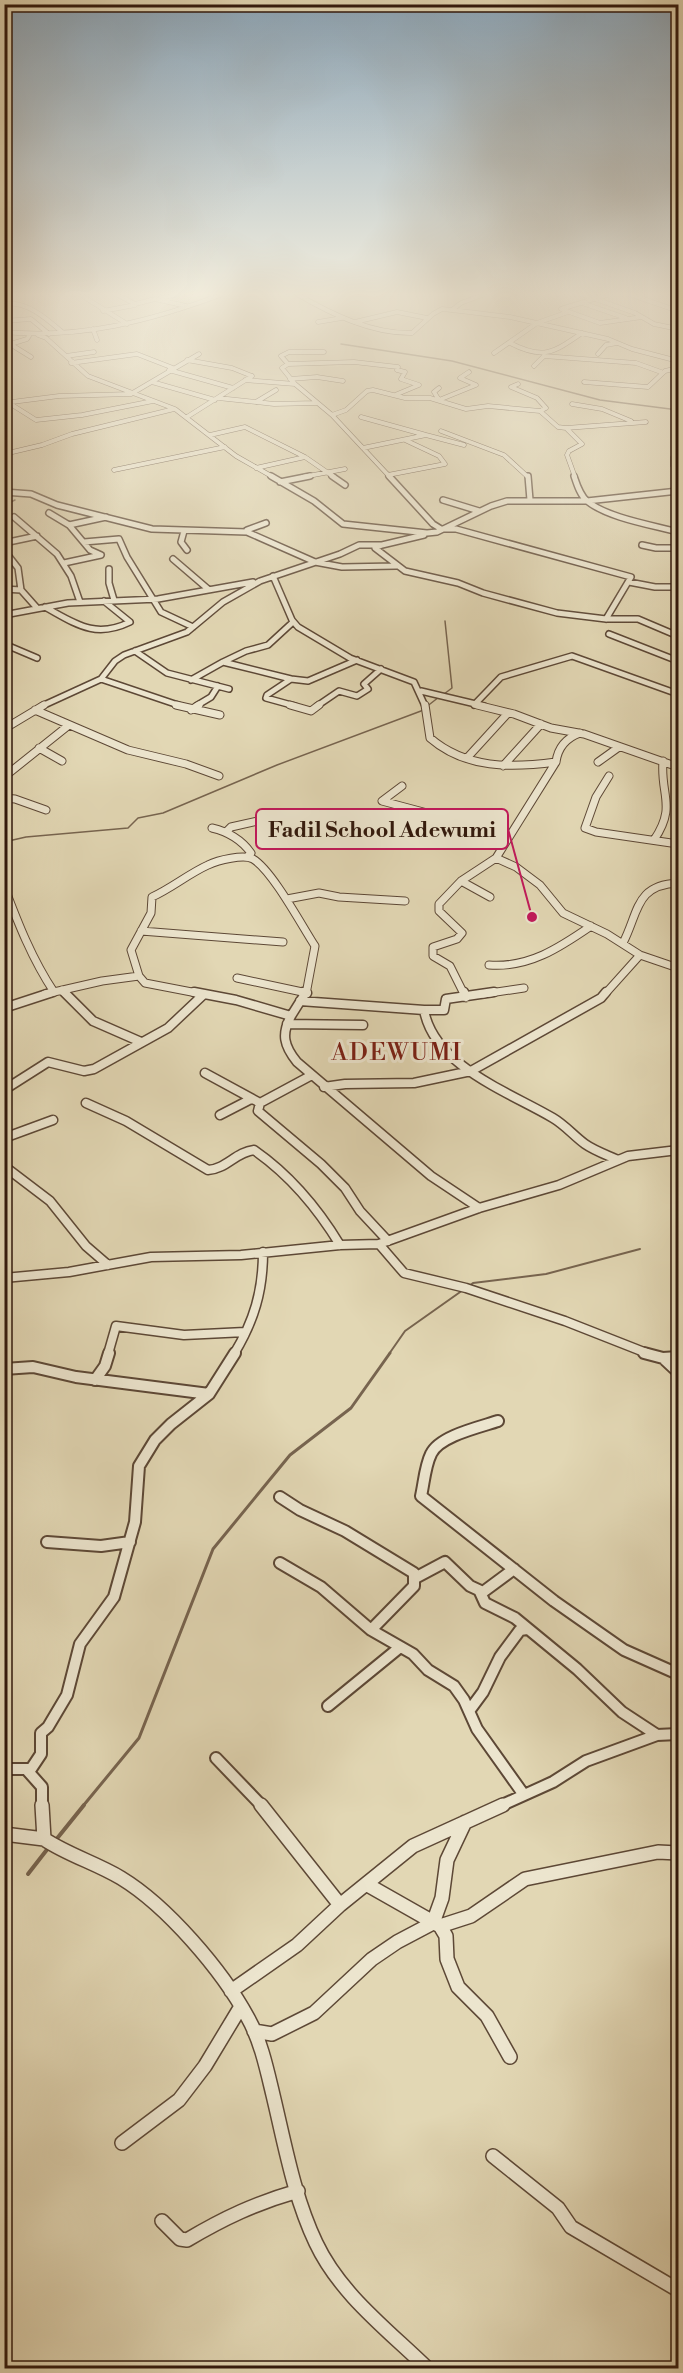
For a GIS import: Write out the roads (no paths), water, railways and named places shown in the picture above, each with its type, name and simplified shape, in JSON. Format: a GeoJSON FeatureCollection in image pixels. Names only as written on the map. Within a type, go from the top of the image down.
{"type":"FeatureCollection","features":[{"type":"Feature","properties":{"kind":"street"},"geometry":{"type":"LineString","coordinates":[[10,405],[36,420],[82,415],[135,405]]}},
{"type":"Feature","properties":{"kind":"street"},"geometry":{"type":"LineString","coordinates":[[164,405],[175,409],[256,468],[314,501],[348,526],[427,533]]}},
{"type":"Feature","properties":{"kind":"street"},"geometry":{"type":"LineString","coordinates":[[187,417],[207,405]]}},
{"type":"Feature","properties":{"kind":"street"},"geometry":{"type":"LineString","coordinates":[[318,405],[332,415],[433,524],[441,529],[456,529],[631,577],[606,619]]}},
{"type":"Feature","properties":{"kind":"street"},"geometry":{"type":"LineString","coordinates":[[332,415],[346,410],[352,405]]}},
{"type":"Feature","properties":{"kind":"street"},"geometry":{"type":"LineString","coordinates":[[452,405],[466,410],[488,406],[540,411],[546,408],[543,405]]}},
{"type":"Feature","properties":{"kind":"street"},"geometry":{"type":"LineString","coordinates":[[576,405],[602,409],[632,422]]}},
{"type":"Feature","properties":{"kind":"street"},"geometry":{"type":"LineString","coordinates":[[4,454],[47,444],[72,434],[175,409]]}},
{"type":"Feature","properties":{"kind":"street"},"geometry":{"type":"LineString","coordinates":[[540,411],[558,427],[566,428],[646,422]]}},
{"type":"Feature","properties":{"kind":"street"},"geometry":{"type":"LineString","coordinates":[[361,417],[464,445]]}},
{"type":"Feature","properties":{"kind":"street"},"geometry":{"type":"LineString","coordinates":[[210,435],[245,427],[305,457],[345,485]]}},
{"type":"Feature","properties":{"kind":"street"},"geometry":{"type":"LineString","coordinates":[[566,428],[582,444],[569,451],[567,455],[579,490],[587,501],[614,514],[678,532]]}},
{"type":"Feature","properties":{"kind":"street"},"geometry":{"type":"LineString","coordinates":[[441,431],[510,459],[528,475],[530,500]]}},
{"type":"Feature","properties":{"kind":"street"},"geometry":{"type":"LineString","coordinates":[[363,448],[426,435]]}},
{"type":"Feature","properties":{"kind":"street"},"geometry":{"type":"LineString","coordinates":[[388,475],[445,464],[439,456],[405,440]]}},
{"type":"Feature","properties":{"kind":"street"},"geometry":{"type":"LineString","coordinates":[[114,470],[225,447]]}},
{"type":"Feature","properties":{"kind":"street"},"geometry":{"type":"LineString","coordinates":[[678,454],[673,457],[673,466],[678,471]]}},
{"type":"Feature","properties":{"kind":"street"},"geometry":{"type":"LineString","coordinates":[[256,468],[305,457]]}},
{"type":"Feature","properties":{"kind":"street"},"geometry":{"type":"LineString","coordinates":[[280,482],[345,469]]}},
{"type":"Feature","properties":{"kind":"street"},"geometry":{"type":"LineString","coordinates":[[678,491],[587,501],[501,502],[441,529],[375,548],[396,566],[412,573],[458,583],[517,603],[565,614],[606,619],[638,619],[678,636]]}},
{"type":"Feature","properties":{"kind":"street"},"geometry":{"type":"LineString","coordinates":[[4,492],[25,493],[57,505],[152,529],[247,531],[267,523]]}},
{"type":"Feature","properties":{"kind":"street"},"geometry":{"type":"LineString","coordinates":[[443,500],[479,511]]}},
{"type":"Feature","properties":{"kind":"street"},"geometry":{"type":"LineString","coordinates":[[49,513],[69,525],[90,550],[101,555],[64,563]]}},
{"type":"Feature","properties":{"kind":"street"},"geometry":{"type":"LineString","coordinates":[[14,517],[45,542],[64,563],[80,602]]}},
{"type":"Feature","properties":{"kind":"street"},"geometry":{"type":"LineString","coordinates":[[69,525],[106,517]]}},
{"type":"Feature","properties":{"kind":"street"},"geometry":{"type":"LineString","coordinates":[[237,523],[247,531],[315,562],[344,567],[396,566]]}},
{"type":"Feature","properties":{"kind":"street"},"geometry":{"type":"LineString","coordinates":[[184,531],[181,542],[187,550]]}},
{"type":"Feature","properties":{"kind":"street"},"geometry":{"type":"LineString","coordinates":[[4,543],[37,536]]}},
{"type":"Feature","properties":{"kind":"street"},"geometry":{"type":"LineString","coordinates":[[84,542],[119,539],[161,612],[192,627]]}},
{"type":"Feature","properties":{"kind":"street"},"geometry":{"type":"LineString","coordinates":[[4,729],[35,710],[100,678],[115,661],[135,651],[175,638],[224,602],[260,581],[358,545],[382,545]]}},
{"type":"Feature","properties":{"kind":"street"},"geometry":{"type":"LineString","coordinates":[[642,545],[656,548],[678,548]]}},
{"type":"Feature","properties":{"kind":"street"},"geometry":{"type":"LineString","coordinates":[[4,550],[15,561],[22,576],[21,590]]}},
{"type":"Feature","properties":{"kind":"street"},"geometry":{"type":"LineString","coordinates":[[173,559],[208,589]]}},
{"type":"Feature","properties":{"kind":"street"},"geometry":{"type":"LineString","coordinates":[[109,569],[109,583],[114,600]]}},
{"type":"Feature","properties":{"kind":"street"},"geometry":{"type":"LineString","coordinates":[[273,576],[293,622],[340,653],[411,679],[421,691],[430,738],[445,751],[503,766],[556,762]]}},
{"type":"Feature","properties":{"kind":"street"},"geometry":{"type":"LineString","coordinates":[[4,615],[80,602],[152,599],[260,581]]}},
{"type":"Feature","properties":{"kind":"street"},"geometry":{"type":"LineString","coordinates":[[629,582],[655,586],[678,586]]}},
{"type":"Feature","properties":{"kind":"street"},"geometry":{"type":"LineString","coordinates":[[4,589],[21,590],[37,608]]}},
{"type":"Feature","properties":{"kind":"street"},"geometry":{"type":"LineString","coordinates":[[44,607],[72,622],[82,623],[97,631],[105,631],[130,622],[105,601]]}},
{"type":"Feature","properties":{"kind":"street"},"geometry":{"type":"LineString","coordinates":[[191,680],[246,651],[268,645],[293,622]]}},
{"type":"Feature","properties":{"kind":"street"},"geometry":{"type":"LineString","coordinates":[[609,634],[678,661]]}},
{"type":"Feature","properties":{"kind":"street"},"geometry":{"type":"LineString","coordinates":[[4,644],[37,658]]}},
{"type":"Feature","properties":{"kind":"street"},"geometry":{"type":"LineString","coordinates":[[135,651],[167,673],[229,689]]}},
{"type":"Feature","properties":{"kind":"street"},"geometry":{"type":"LineString","coordinates":[[474,705],[501,677],[572,656],[678,694]]}},
{"type":"Feature","properties":{"kind":"street"},"geometry":{"type":"LineString","coordinates":[[223,662],[308,681],[357,660]]}},
{"type":"Feature","properties":{"kind":"street"},"geometry":{"type":"LineString","coordinates":[[291,679],[267,694],[266,698],[310,711],[339,691],[357,696],[368,689],[364,684],[381,669]]}},
{"type":"Feature","properties":{"kind":"street"},"geometry":{"type":"LineString","coordinates":[[100,678],[191,710],[220,715]]}},
{"type":"Feature","properties":{"kind":"street"},"geometry":{"type":"LineString","coordinates":[[191,710],[211,697],[218,686]]}},
{"type":"Feature","properties":{"kind":"street"},"geometry":{"type":"LineString","coordinates":[[421,691],[580,733],[678,767]]}},
{"type":"Feature","properties":{"kind":"street"},"geometry":{"type":"LineString","coordinates":[[4,777],[69,725],[35,710]]}},
{"type":"Feature","properties":{"kind":"street"},"geometry":{"type":"LineString","coordinates":[[35,710],[128,750],[186,764],[219,776]]}},
{"type":"Feature","properties":{"kind":"street"},"geometry":{"type":"LineString","coordinates":[[467,758],[508,713]]}},
{"type":"Feature","properties":{"kind":"street"},"geometry":{"type":"LineString","coordinates":[[503,766],[541,724]]}},
{"type":"Feature","properties":{"kind":"street"},"geometry":{"type":"LineString","coordinates":[[466,997],[450,966],[433,956],[433,947],[457,939],[462,933],[439,911],[439,904],[461,881],[496,858],[556,762],[560,747],[570,737],[580,733]]}},
{"type":"Feature","properties":{"kind":"street"},"geometry":{"type":"LineString","coordinates":[[598,762],[619,747]]}},
{"type":"Feature","properties":{"kind":"street"},"geometry":{"type":"LineString","coordinates":[[39,748],[62,761]]}},
{"type":"Feature","properties":{"kind":"street"},"geometry":{"type":"LineString","coordinates":[[654,840],[664,825],[666,813],[667,796],[661,774],[663,761]]}},
{"type":"Feature","properties":{"kind":"street"},"geometry":{"type":"LineString","coordinates":[[609,776],[596,796],[585,828],[596,832],[678,844]]}},
{"type":"Feature","properties":{"kind":"street"},"geometry":{"type":"LineString","coordinates":[[402,786],[382,801],[509,836]]}},
{"type":"Feature","properties":{"kind":"street"},"geometry":{"type":"LineString","coordinates":[[4,798],[15,799],[46,810]]}},
{"type":"Feature","properties":{"kind":"street"},"geometry":{"type":"LineString","coordinates":[[228,831],[231,827],[267,819]]}},
{"type":"Feature","properties":{"kind":"street"},"geometry":{"type":"LineString","coordinates":[[212,828],[228,831],[246,846],[251,853],[247,857]]}},
{"type":"Feature","properties":{"kind":"street"},"geometry":{"type":"LineString","coordinates":[[363,1025],[289,1020],[236,1000],[145,983],[139,976],[131,950],[151,913],[151,899],[212,863],[247,857],[255,860],[287,899],[315,946],[307,993],[300,1000],[289,1020],[285,1044],[301,1068],[455,1195],[479,1208]]}},
{"type":"Feature","properties":{"kind":"street"},"geometry":{"type":"LineString","coordinates":[[496,858],[516,867],[540,885],[559,910],[623,943],[640,955],[678,968]]}},
{"type":"Feature","properties":{"kind":"street"},"geometry":{"type":"LineString","coordinates":[[461,881],[490,897]]}},
{"type":"Feature","properties":{"kind":"street"},"geometry":{"type":"LineString","coordinates":[[623,943],[642,896],[654,886],[666,882],[678,883]]}},
{"type":"Feature","properties":{"kind":"street"},"geometry":{"type":"LineString","coordinates":[[4,886],[41,973],[93,1021],[141,1042]]}},
{"type":"Feature","properties":{"kind":"street"},"geometry":{"type":"LineString","coordinates":[[287,899],[319,893],[339,897],[405,902]]}},
{"type":"Feature","properties":{"kind":"street"},"geometry":{"type":"LineString","coordinates":[[489,965],[515,965],[538,959],[591,926]]}},
{"type":"Feature","properties":{"kind":"street"},"geometry":{"type":"LineString","coordinates":[[141,931],[283,942]]}},
{"type":"Feature","properties":{"kind":"street"},"geometry":{"type":"LineString","coordinates":[[324,1087],[345,1084],[414,1083],[471,1071],[601,998],[640,955]]}},
{"type":"Feature","properties":{"kind":"street"},"geometry":{"type":"LineString","coordinates":[[663,963],[678,961]]}},
{"type":"Feature","properties":{"kind":"street"},"geometry":{"type":"LineString","coordinates":[[4,1008],[39,994],[139,976]]}},
{"type":"Feature","properties":{"kind":"street"},"geometry":{"type":"LineString","coordinates":[[237,978],[307,993]]}},
{"type":"Feature","properties":{"kind":"street"},"geometry":{"type":"LineString","coordinates":[[300,1000],[393,1008],[415,1007],[424,1011],[444,1010],[446,999],[524,988]]}},
{"type":"Feature","properties":{"kind":"street"},"geometry":{"type":"LineString","coordinates":[[4,1090],[48,1062],[88,1071],[112,1060],[168,1028],[203,995]]}},
{"type":"Feature","properties":{"kind":"street"},"geometry":{"type":"LineString","coordinates":[[424,1011],[424,1020],[439,1044],[471,1071],[502,1092],[555,1119],[585,1143],[618,1160]]}},
{"type":"Feature","properties":{"kind":"street"},"geometry":{"type":"LineString","coordinates":[[205,1073],[260,1103]]}},
{"type":"Feature","properties":{"kind":"street"},"geometry":{"type":"LineString","coordinates":[[312,1075],[260,1103],[258,1111],[327,1170],[404,1273],[466,1288],[565,1321],[626,1347],[663,1358],[678,1357]]}},
{"type":"Feature","properties":{"kind":"street"},"geometry":{"type":"LineString","coordinates":[[220,1115],[251,1099]]}},
{"type":"Feature","properties":{"kind":"street"},"geometry":{"type":"LineString","coordinates":[[86,1103],[126,1121],[208,1170],[215,1170],[243,1152],[254,1150],[310,1199],[340,1245]]}},
{"type":"Feature","properties":{"kind":"street"},"geometry":{"type":"LineString","coordinates":[[4,1138],[52,1120]]}},
{"type":"Feature","properties":{"kind":"street"},"geometry":{"type":"LineString","coordinates":[[4,1278],[20,1278],[151,1257],[218,1256],[383,1243],[479,1208],[559,1185],[642,1152],[678,1150]]}},
{"type":"Feature","properties":{"kind":"street"},"geometry":{"type":"LineString","coordinates":[[4,1166],[43,1192],[96,1258],[108,1265]]}},
{"type":"Feature","properties":{"kind":"street"},"geometry":{"type":"LineString","coordinates":[[4,1769],[31,1769],[41,1754],[41,1733],[48,1727],[67,1695],[80,1644],[114,1597],[135,1522],[137,1474],[144,1455],[171,1424],[209,1394],[245,1332],[263,1282],[263,1252]]}},
{"type":"Feature","properties":{"kind":"street"},"geometry":{"type":"LineString","coordinates":[[95,1380],[105,1366],[116,1326],[184,1335],[245,1332]]}},
{"type":"Feature","properties":{"kind":"street"},"geometry":{"type":"LineString","coordinates":[[663,1358],[678,1372]]}},
{"type":"Feature","properties":{"kind":"street"},"geometry":{"type":"LineString","coordinates":[[4,1369],[22,1366],[95,1380],[209,1394]]}},
{"type":"Feature","properties":{"kind":"street"},"geometry":{"type":"LineString","coordinates":[[498,1421],[448,1439],[438,1445],[431,1454],[420,1493],[424,1499],[624,1650],[678,1674]]}},
{"type":"Feature","properties":{"kind":"street"},"geometry":{"type":"LineString","coordinates":[[678,1449],[678,1461]]}},
{"type":"Feature","properties":{"kind":"street"},"geometry":{"type":"LineString","coordinates":[[280,1497],[300,1510],[345,1531],[414,1573],[414,1586],[371,1630]]}},
{"type":"Feature","properties":{"kind":"street"},"geometry":{"type":"LineString","coordinates":[[47,1542],[101,1546],[130,1542]]}},
{"type":"Feature","properties":{"kind":"street"},"geometry":{"type":"LineString","coordinates":[[415,1578],[445,1562],[466,1583],[480,1592],[487,1591],[514,1569]]}},
{"type":"Feature","properties":{"kind":"street"},"geometry":{"type":"LineString","coordinates":[[280,1563],[321,1587],[371,1630],[413,1654],[428,1670],[447,1679],[464,1700],[483,1738],[524,1796]]}},
{"type":"Feature","properties":{"kind":"street"},"geometry":{"type":"LineString","coordinates":[[480,1592],[481,1597],[488,1604],[505,1612],[527,1629],[577,1669],[622,1712],[657,1735]]}},
{"type":"Feature","properties":{"kind":"street"},"geometry":{"type":"LineString","coordinates":[[469,1711],[486,1690],[499,1658],[520,1630],[527,1629]]}},
{"type":"Feature","properties":{"kind":"street"},"geometry":{"type":"LineString","coordinates":[[328,1706],[399,1647]]}},
{"type":"Feature","properties":{"kind":"street"},"geometry":{"type":"LineString","coordinates":[[122,2143],[179,2100],[205,2066],[233,1996],[413,1846],[553,1782],[586,1761],[657,1735],[678,1734]]}},
{"type":"Feature","properties":{"kind":"street"},"geometry":{"type":"LineString","coordinates":[[216,1758],[281,1828],[340,1905]]}},
{"type":"Feature","properties":{"kind":"street"},"geometry":{"type":"LineString","coordinates":[[26,1769],[42,1787],[44,1839]]}},
{"type":"Feature","properties":{"kind":"street"},"geometry":{"type":"LineString","coordinates":[[436,1925],[447,1860],[465,1822]]}},
{"type":"Feature","properties":{"kind":"street"},"geometry":{"type":"LineString","coordinates":[[4,1834],[44,1839],[130,1882],[172,1919],[233,1996],[254,2031],[274,2097],[286,2153],[316,2244],[328,2265],[352,2294],[427,2368]]}},
{"type":"Feature","properties":{"kind":"street"},"geometry":{"type":"LineString","coordinates":[[259,2050],[272,2034],[314,2013],[372,1959],[397,1942],[436,1925],[471,1916],[533,1876],[549,1875],[658,1852],[678,1853]]}},
{"type":"Feature","properties":{"kind":"street"},"geometry":{"type":"LineString","coordinates":[[366,1884],[436,1925],[446,1936],[447,1959],[458,1987],[487,2016],[510,2057]]}},
{"type":"Feature","properties":{"kind":"street"},"geometry":{"type":"LineString","coordinates":[[254,2031],[272,2034]]}},
{"type":"Feature","properties":{"kind":"street"},"geometry":{"type":"LineString","coordinates":[[493,2156],[510,2173],[558,2208],[571,2227],[678,2290]]}},
{"type":"Feature","properties":{"kind":"street"},"geometry":{"type":"LineString","coordinates":[[162,2221],[180,2239],[187,2240],[225,2217],[264,2201],[298,2191]]}},
{"type":"Feature","properties":{"kind":"waterway"},"geometry":{"type":"LineString","coordinates":[[637,405],[678,410]]}},
{"type":"Feature","properties":{"kind":"waterway"},"geometry":{"type":"LineString","coordinates":[[4,505],[15,500]]}},
{"type":"Feature","properties":{"kind":"waterway"},"geometry":{"type":"LineString","coordinates":[[444,694],[452,688],[445,621]]}},
{"type":"Feature","properties":{"kind":"waterway"},"geometry":{"type":"LineString","coordinates":[[4,842],[26,837],[128,828],[138,818],[163,813],[277,765],[421,711],[439,697]]}},
{"type":"Feature","properties":{"kind":"waterway"},"geometry":{"type":"LineString","coordinates":[[468,1287],[473,1283],[546,1274],[640,1249]]}},
{"type":"Feature","properties":{"kind":"waterway"},"geometry":{"type":"LineString","coordinates":[[389,1354],[405,1331],[463,1290]]}},
{"type":"Feature","properties":{"kind":"waterway"},"geometry":{"type":"LineString","coordinates":[[83,1806],[139,1738],[213,1549],[290,1455],[351,1408],[390,1353]]}},
{"type":"Feature","properties":{"kind":"waterway"},"geometry":{"type":"LineString","coordinates":[[55,1841],[84,1805]]}},
{"type":"Feature","properties":{"kind":"waterway"},"geometry":{"type":"LineString","coordinates":[[28,1874],[49,1847]]}},
{"type":"Feature","properties":{"kind":"place","name":"Fadil School Adewumi"},"geometry":{"type":"Point","coordinates":[532,917]}},
{"type":"Feature","properties":{"kind":"district","name":"ADEWUMI"},"geometry":{"type":"Point","coordinates":[397,1053]}}]}
